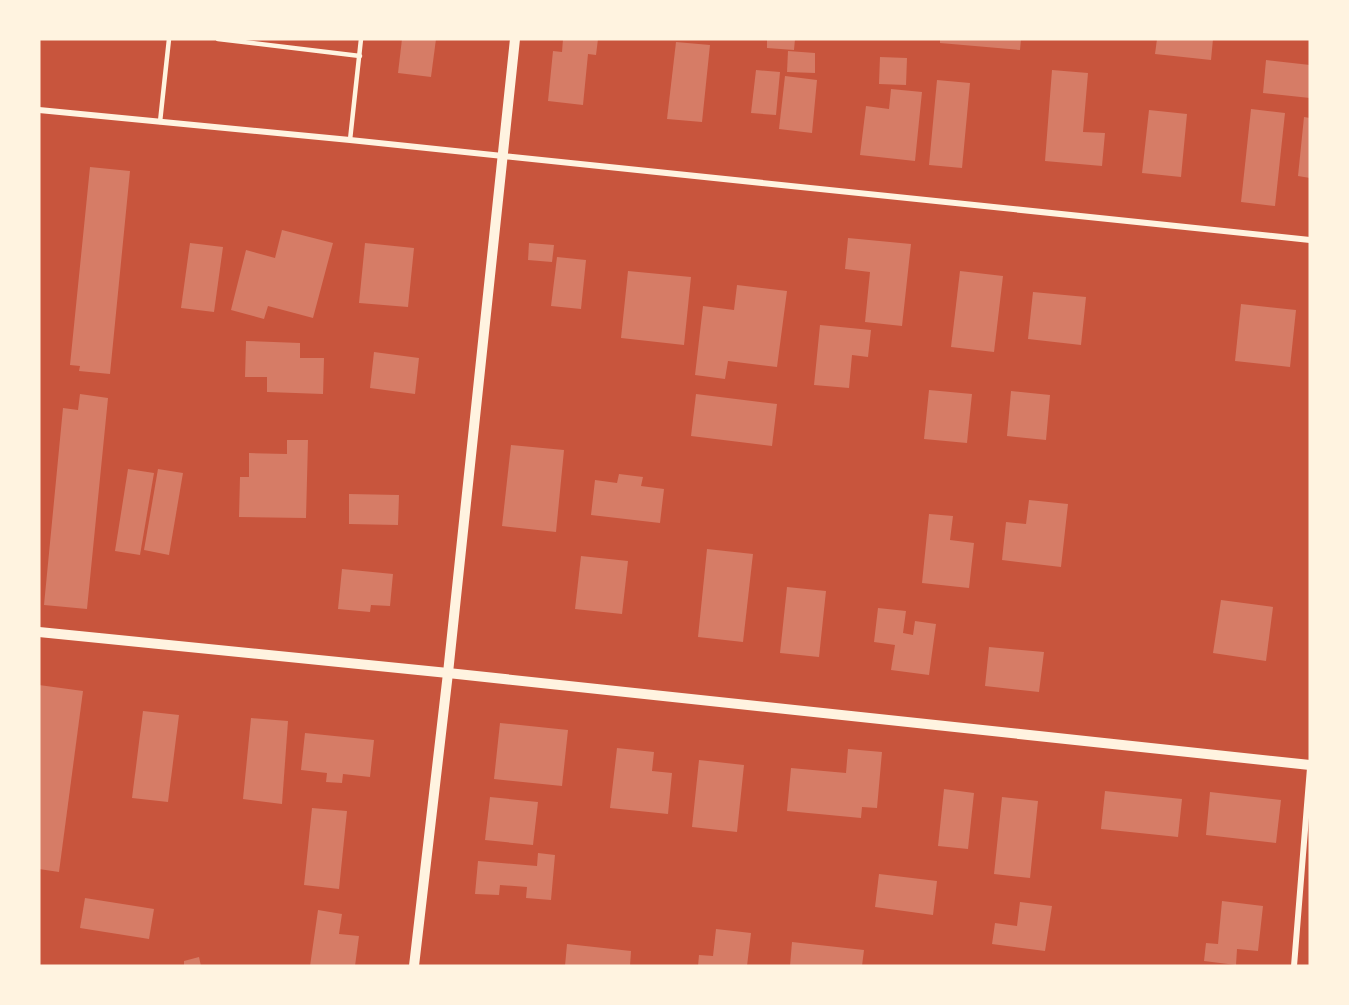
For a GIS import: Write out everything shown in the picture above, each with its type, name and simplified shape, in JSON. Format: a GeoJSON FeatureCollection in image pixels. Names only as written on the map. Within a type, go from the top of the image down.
{"type":"FeatureCollection","features":[{"type":"Feature","properties":{"kind":"street"},"geometry":{"type":"LineString","coordinates":[[414,966],[448,673],[515,39]]}},
{"type":"Feature","properties":{"kind":"street"},"geometry":{"type":"LineString","coordinates":[[39,110],[350,140],[1310,240]]}},
{"type":"Feature","properties":{"kind":"street"},"geometry":{"type":"LineString","coordinates":[[39,632],[448,673],[1310,767],[1294,966]]}},
{"type":"Feature","properties":{"kind":"lane"},"geometry":{"type":"LineString","coordinates":[[160,122],[169,39]]}},
{"type":"Feature","properties":{"kind":"lane"},"geometry":{"type":"LineString","coordinates":[[218,39],[360,56]]}},
{"type":"Feature","properties":{"kind":"lane"},"geometry":{"type":"LineString","coordinates":[[350,140],[361,39]]}},
{"type":"Feature","properties":{"kind":"building"},"geometry":{"type":"Polygon","coordinates":[[[402,39],[436,39],[431,77],[398,73],[402,39]]]}},
{"type":"Feature","properties":{"kind":"building"},"geometry":{"type":"Polygon","coordinates":[[[563,39],[598,39],[596,55],[588,54],[583,105],[548,101],[553,51],[562,52],[563,39]]]}},
{"type":"Feature","properties":{"kind":"building"},"geometry":{"type":"Polygon","coordinates":[[[767,39],[795,39],[794,50],[767,48],[767,39]]]}},
{"type":"Feature","properties":{"kind":"building"},"geometry":{"type":"Polygon","coordinates":[[[940,39],[1021,39],[1020,50],[940,43],[940,39]]]}},
{"type":"Feature","properties":{"kind":"building"},"geometry":{"type":"Polygon","coordinates":[[[1157,39],[1213,39],[1211,60],[1155,54],[1157,39]]]}},
{"type":"Feature","properties":{"kind":"building"},"geometry":{"type":"Polygon","coordinates":[[[676,42],[710,45],[702,122],[667,119],[676,42]]]}},
{"type":"Feature","properties":{"kind":"building"},"geometry":{"type":"Polygon","coordinates":[[[788,51],[815,53],[815,73],[787,72],[788,51]]]}},
{"type":"Feature","properties":{"kind":"building"},"geometry":{"type":"Polygon","coordinates":[[[880,57],[907,58],[906,85],[879,84],[880,57]]]}},
{"type":"Feature","properties":{"kind":"building"},"geometry":{"type":"Polygon","coordinates":[[[1266,60],[1310,65],[1310,98],[1263,93],[1266,60]]]}},
{"type":"Feature","properties":{"kind":"building"},"geometry":{"type":"Polygon","coordinates":[[[756,70],[780,72],[776,115],[751,113],[756,70]]]}},
{"type":"Feature","properties":{"kind":"building"},"geometry":{"type":"Polygon","coordinates":[[[1052,70],[1088,73],[1083,132],[1105,133],[1102,166],[1045,161],[1052,70]]]}},
{"type":"Feature","properties":{"kind":"building"},"geometry":{"type":"Polygon","coordinates":[[[785,76],[817,80],[812,133],[779,129],[785,76]]]}},
{"type":"Feature","properties":{"kind":"building"},"geometry":{"type":"Polygon","coordinates":[[[937,80],[970,83],[962,168],[929,165],[937,80]]]}},
{"type":"Feature","properties":{"kind":"building"},"geometry":{"type":"Polygon","coordinates":[[[891,89],[922,92],[915,161],[860,155],[866,106],[889,109],[891,89]]]}},
{"type":"Feature","properties":{"kind":"building"},"geometry":{"type":"Polygon","coordinates":[[[1251,109],[1285,113],[1275,206],[1241,202],[1251,109]]]}},
{"type":"Feature","properties":{"kind":"building"},"geometry":{"type":"Polygon","coordinates":[[[1149,110],[1187,114],[1181,177],[1142,173],[1149,110]]]}},
{"type":"Feature","properties":{"kind":"building"},"geometry":{"type":"Polygon","coordinates":[[[1304,117],[1310,118],[1310,178],[1298,176],[1304,117]]]}},
{"type":"Feature","properties":{"kind":"building"},"geometry":{"type":"Polygon","coordinates":[[[90,167],[130,171],[110,374],[79,371],[80,366],[70,365],[90,167]]]}},
{"type":"Feature","properties":{"kind":"building"},"geometry":{"type":"Polygon","coordinates":[[[282,230],[333,243],[313,318],[268,306],[264,319],[231,310],[246,250],[275,258],[282,230]]]}},
{"type":"Feature","properties":{"kind":"building"},"geometry":{"type":"Polygon","coordinates":[[[848,238],[911,244],[902,326],[865,322],[870,272],[845,269],[848,238]]]}},
{"type":"Feature","properties":{"kind":"building"},"geometry":{"type":"Polygon","coordinates":[[[190,243],[223,247],[214,312],[181,308],[190,243]]]}},
{"type":"Feature","properties":{"kind":"building"},"geometry":{"type":"Polygon","coordinates":[[[365,243],[414,248],[408,307],[359,303],[365,243]]]}},
{"type":"Feature","properties":{"kind":"building"},"geometry":{"type":"Polygon","coordinates":[[[529,243],[554,245],[552,262],[528,260],[529,243]]]}},
{"type":"Feature","properties":{"kind":"building"},"geometry":{"type":"Polygon","coordinates":[[[557,257],[586,260],[581,309],[551,306],[557,257]]]}},
{"type":"Feature","properties":{"kind":"building"},"geometry":{"type":"Polygon","coordinates":[[[628,271],[691,277],[684,345],[621,338],[628,271]]]}},
{"type":"Feature","properties":{"kind":"building"},"geometry":{"type":"Polygon","coordinates":[[[960,271],[1003,276],[994,352],[951,347],[960,271]]]}},
{"type":"Feature","properties":{"kind":"building"},"geometry":{"type":"Polygon","coordinates":[[[737,285],[787,291],[777,367],[728,361],[725,379],[695,375],[703,306],[734,310],[737,285]]]}},
{"type":"Feature","properties":{"kind":"building"},"geometry":{"type":"Polygon","coordinates":[[[1033,292],[1086,297],[1081,345],[1028,339],[1033,292]]]}},
{"type":"Feature","properties":{"kind":"building"},"geometry":{"type":"Polygon","coordinates":[[[1241,304],[1296,310],[1290,367],[1235,361],[1241,304]]]}},
{"type":"Feature","properties":{"kind":"building"},"geometry":{"type":"Polygon","coordinates":[[[820,325],[871,330],[868,357],[852,355],[849,388],[814,385],[820,325]]]}},
{"type":"Feature","properties":{"kind":"building"},"geometry":{"type":"Polygon","coordinates":[[[246,341],[300,343],[300,358],[324,358],[323,394],[267,392],[267,377],[245,377],[246,341]]]}},
{"type":"Feature","properties":{"kind":"building"},"geometry":{"type":"Polygon","coordinates":[[[374,352],[419,358],[415,394],[370,388],[374,352]]]}},
{"type":"Feature","properties":{"kind":"building"},"geometry":{"type":"Polygon","coordinates":[[[929,390],[972,394],[967,443],[924,439],[929,390]]]}},
{"type":"Feature","properties":{"kind":"building"},"geometry":{"type":"Polygon","coordinates":[[[1011,391],[1050,395],[1046,440],[1007,436],[1011,391]]]}},
{"type":"Feature","properties":{"kind":"building"},"geometry":{"type":"Polygon","coordinates":[[[80,394],[108,398],[87,609],[44,605],[63,408],[78,410],[80,394]]]}},
{"type":"Feature","properties":{"kind":"building"},"geometry":{"type":"Polygon","coordinates":[[[696,394],[777,404],[772,446],[691,436],[696,394]]]}},
{"type":"Feature","properties":{"kind":"building"},"geometry":{"type":"Polygon","coordinates":[[[287,440],[308,440],[306,518],[239,517],[240,477],[249,477],[249,453],[287,454],[287,440]]]}},
{"type":"Feature","properties":{"kind":"building"},"geometry":{"type":"Polygon","coordinates":[[[511,445],[564,450],[556,532],[502,526],[511,445]]]}},
{"type":"Feature","properties":{"kind":"building"},"geometry":{"type":"Polygon","coordinates":[[[128,469],[154,473],[140,555],[115,551],[128,469]]]}},
{"type":"Feature","properties":{"kind":"building"},"geometry":{"type":"Polygon","coordinates":[[[158,469],[183,473],[169,555],[144,550],[158,469]]]}},
{"type":"Feature","properties":{"kind":"building"},"geometry":{"type":"Polygon","coordinates":[[[619,474],[643,477],[641,486],[664,489],[660,523],[591,515],[595,480],[617,483],[619,474]]]}},
{"type":"Feature","properties":{"kind":"building"},"geometry":{"type":"Polygon","coordinates":[[[349,494],[399,495],[398,525],[349,524],[349,494]]]}},
{"type":"Feature","properties":{"kind":"building"},"geometry":{"type":"Polygon","coordinates":[[[1029,500],[1068,504],[1061,567],[1002,560],[1006,522],[1026,524],[1029,500]]]}},
{"type":"Feature","properties":{"kind":"building"},"geometry":{"type":"Polygon","coordinates":[[[929,514],[953,516],[950,540],[974,543],[969,588],[922,583],[929,514]]]}},
{"type":"Feature","properties":{"kind":"building"},"geometry":{"type":"Polygon","coordinates":[[[707,549],[753,554],[743,642],[698,637],[707,549]]]}},
{"type":"Feature","properties":{"kind":"building"},"geometry":{"type":"Polygon","coordinates":[[[581,556],[628,561],[622,614],[575,609],[581,556]]]}},
{"type":"Feature","properties":{"kind":"building"},"geometry":{"type":"Polygon","coordinates":[[[342,569],[393,574],[390,606],[371,605],[370,612],[338,609],[342,569]]]}},
{"type":"Feature","properties":{"kind":"building"},"geometry":{"type":"Polygon","coordinates":[[[787,587],[826,591],[819,657],[780,653],[787,587]]]}},
{"type":"Feature","properties":{"kind":"building"},"geometry":{"type":"Polygon","coordinates":[[[1221,600],[1273,607],[1266,661],[1213,653],[1221,600]]]}},
{"type":"Feature","properties":{"kind":"building"},"geometry":{"type":"Polygon","coordinates":[[[878,608],[906,611],[903,633],[913,635],[915,621],[936,624],[929,675],[891,670],[895,645],[874,642],[878,608]]]}},
{"type":"Feature","properties":{"kind":"building"},"geometry":{"type":"Polygon","coordinates":[[[989,647],[1044,652],[1039,692],[985,686],[989,647]]]}},
{"type":"Feature","properties":{"kind":"building"},"geometry":{"type":"Polygon","coordinates":[[[39,685],[83,691],[59,872],[39,869],[39,685]]]}},
{"type":"Feature","properties":{"kind":"building"},"geometry":{"type":"Polygon","coordinates":[[[143,711],[179,715],[168,802],[132,798],[143,711]]]}},
{"type":"Feature","properties":{"kind":"building"},"geometry":{"type":"Polygon","coordinates":[[[251,718],[288,721],[282,804],[243,799],[251,718]]]}},
{"type":"Feature","properties":{"kind":"building"},"geometry":{"type":"Polygon","coordinates":[[[500,723],[568,730],[562,786],[494,779],[500,723]]]}},
{"type":"Feature","properties":{"kind":"building"},"geometry":{"type":"Polygon","coordinates":[[[305,733],[374,740],[370,777],[343,774],[342,783],[326,782],[327,773],[301,770],[305,733]]]}},
{"type":"Feature","properties":{"kind":"building"},"geometry":{"type":"Polygon","coordinates":[[[617,748],[654,752],[652,771],[672,773],[668,814],[610,808],[617,748]]]}},
{"type":"Feature","properties":{"kind":"building"},"geometry":{"type":"Polygon","coordinates":[[[848,749],[882,752],[877,808],[862,807],[861,818],[787,811],[791,768],[846,773],[848,749]]]}},
{"type":"Feature","properties":{"kind":"building"},"geometry":{"type":"Polygon","coordinates":[[[699,760],[744,765],[737,832],[692,827],[699,760]]]}},
{"type":"Feature","properties":{"kind":"building"},"geometry":{"type":"Polygon","coordinates":[[[944,789],[974,793],[968,849],[938,846],[944,789]]]}},
{"type":"Feature","properties":{"kind":"building"},"geometry":{"type":"Polygon","coordinates":[[[1105,791],[1182,799],[1178,837],[1101,829],[1105,791]]]}},
{"type":"Feature","properties":{"kind":"building"},"geometry":{"type":"Polygon","coordinates":[[[1210,792],[1281,800],[1276,843],[1206,835],[1210,792]]]}},
{"type":"Feature","properties":{"kind":"building"},"geometry":{"type":"Polygon","coordinates":[[[490,797],[538,802],[533,845],[485,840],[490,797]]]}},
{"type":"Feature","properties":{"kind":"building"},"geometry":{"type":"Polygon","coordinates":[[[1002,797],[1038,801],[1030,878],[994,874],[1002,797]]]}},
{"type":"Feature","properties":{"kind":"building"},"geometry":{"type":"Polygon","coordinates":[[[312,808],[347,811],[339,889],[304,885],[312,808]]]}},
{"type":"Feature","properties":{"kind":"building"},"geometry":{"type":"Polygon","coordinates":[[[538,853],[555,855],[551,900],[526,898],[527,887],[500,885],[499,895],[475,894],[478,861],[537,866],[538,853]]]}},
{"type":"Feature","properties":{"kind":"building"},"geometry":{"type":"Polygon","coordinates":[[[879,874],[937,881],[933,915],[875,907],[879,874]]]}},
{"type":"Feature","properties":{"kind":"building"},"geometry":{"type":"Polygon","coordinates":[[[85,898],[154,909],[149,939],[80,928],[85,898]]]}},
{"type":"Feature","properties":{"kind":"building"},"geometry":{"type":"Polygon","coordinates":[[[1222,901],[1263,906],[1258,951],[1237,949],[1236,965],[1204,961],[1206,943],[1218,944],[1222,901]]]}},
{"type":"Feature","properties":{"kind":"building"},"geometry":{"type":"Polygon","coordinates":[[[1020,902],[1052,906],[1045,951],[992,944],[995,923],[1017,926],[1020,902]]]}},
{"type":"Feature","properties":{"kind":"building"},"geometry":{"type":"Polygon","coordinates":[[[318,910],[342,914],[339,934],[359,936],[355,966],[310,966],[318,910]]]}},
{"type":"Feature","properties":{"kind":"building"},"geometry":{"type":"Polygon","coordinates":[[[716,929],[751,933],[747,966],[698,966],[699,955],[713,956],[716,929]]]}},
{"type":"Feature","properties":{"kind":"building"},"geometry":{"type":"Polygon","coordinates":[[[792,942],[864,950],[862,966],[790,966],[792,942]]]}},
{"type":"Feature","properties":{"kind":"building"},"geometry":{"type":"Polygon","coordinates":[[[567,944],[631,951],[630,966],[565,966],[567,944]]]}},
{"type":"Feature","properties":{"kind":"building"},"geometry":{"type":"Polygon","coordinates":[[[199,957],[201,966],[184,966],[184,961],[199,957]]]}}]}
